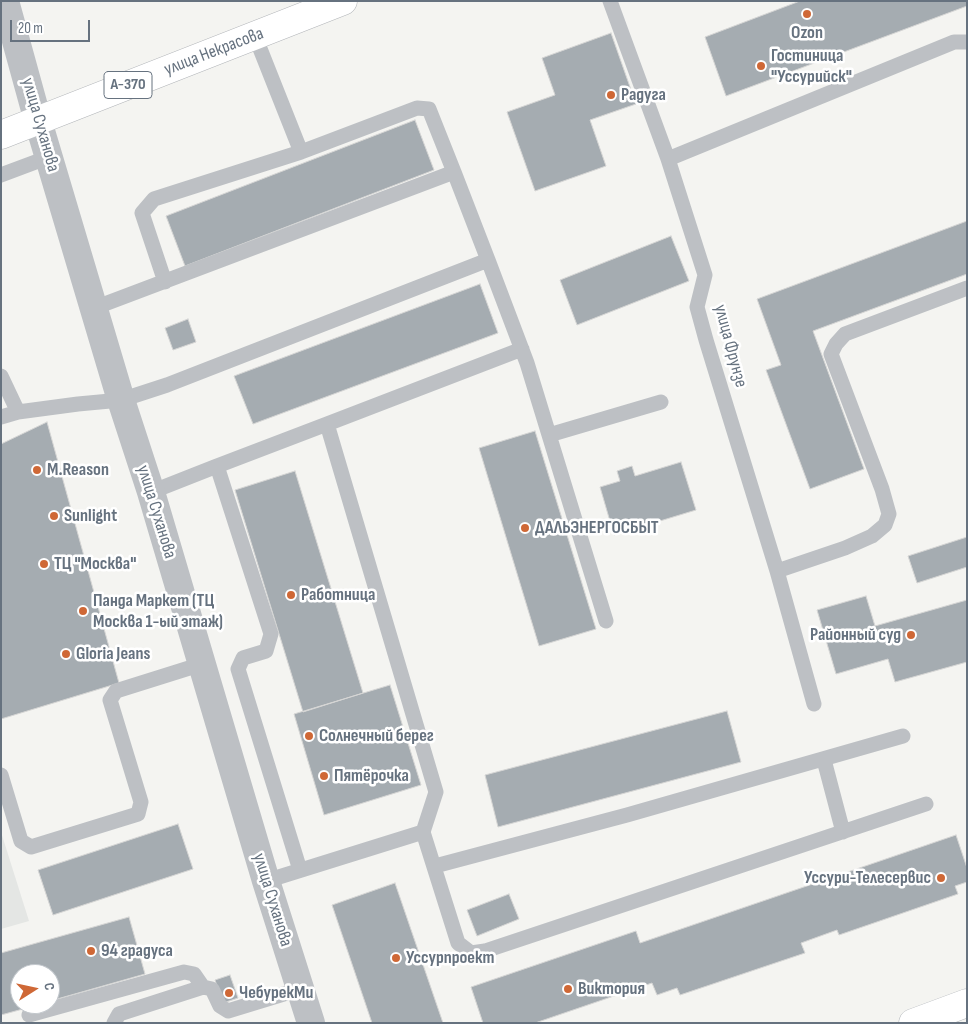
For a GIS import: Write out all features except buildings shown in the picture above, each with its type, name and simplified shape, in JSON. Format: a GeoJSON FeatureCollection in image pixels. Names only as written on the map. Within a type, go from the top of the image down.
{"type":"FeatureCollection","features":[{"type":"Feature","properties":{"kind":"main road","name":"улица Некрасова"},"geometry":{"type":"LineString","coordinates":[[1,135],[343,1]]}},
{"type":"Feature","properties":{"kind":"main road"},"geometry":{"type":"LineString","coordinates":[[913,1023],[967,1003]]}},
{"type":"Feature","properties":{"kind":"street","name":"улица Суханова"},"geometry":{"type":"LineString","coordinates":[[5,1],[38,120],[121,400],[151,492],[266,881],[311,1023]]}},
{"type":"Feature","properties":{"kind":"lane","name":"улица Фрунзе"},"geometry":{"type":"LineString","coordinates":[[610,1],[668,159],[705,275],[697,307],[777,571],[814,704]]}},
{"type":"Feature","properties":{"kind":"lane"},"geometry":{"type":"LineString","coordinates":[[255,36],[301,152]]}},
{"type":"Feature","properties":{"kind":"lane"},"geometry":{"type":"LineString","coordinates":[[668,159],[954,42],[967,42]]}},
{"type":"Feature","properties":{"kind":"lane"},"geometry":{"type":"LineString","coordinates":[[165,282],[142,213],[154,199],[301,152],[417,108],[428,109],[527,363],[606,621]]}},
{"type":"Feature","properties":{"kind":"lane"},"geometry":{"type":"LineString","coordinates":[[1,176],[49,157]]}},
{"type":"Feature","properties":{"kind":"lane"},"geometry":{"type":"LineString","coordinates":[[94,308],[454,172]]}},
{"type":"Feature","properties":{"kind":"lane"},"geometry":{"type":"LineString","coordinates":[[1,417],[18,412],[121,400],[167,385],[488,260]]}},
{"type":"Feature","properties":{"kind":"lane"},"geometry":{"type":"LineString","coordinates":[[777,571],[845,548],[872,536],[885,525],[889,514],[882,489],[831,354],[836,344],[845,334],[967,288]]}},
{"type":"Feature","properties":{"kind":"lane"},"geometry":{"type":"LineString","coordinates":[[151,492],[522,349]]}},
{"type":"Feature","properties":{"kind":"lane"},"geometry":{"type":"LineString","coordinates":[[1,376],[18,412]]}},
{"type":"Feature","properties":{"kind":"lane"},"geometry":{"type":"LineString","coordinates":[[549,435],[661,402]]}},
{"type":"Feature","properties":{"kind":"lane"},"geometry":{"type":"LineString","coordinates":[[327,424],[436,792],[424,832],[458,943],[471,952],[485,951],[926,804]]}},
{"type":"Feature","properties":{"kind":"lane"},"geometry":{"type":"LineString","coordinates":[[217,466],[271,634],[266,651],[243,658],[238,669],[300,870]]}},
{"type":"Feature","properties":{"kind":"lane"},"geometry":{"type":"LineString","coordinates":[[1,775],[21,841],[31,847],[138,814],[141,802],[110,700],[116,691],[202,664]]}},
{"type":"Feature","properties":{"kind":"lane"},"geometry":{"type":"LineString","coordinates":[[435,866],[627,815],[903,736]]}},
{"type":"Feature","properties":{"kind":"lane"},"geometry":{"type":"LineString","coordinates":[[824,760],[843,832]]}},
{"type":"Feature","properties":{"kind":"lane"},"geometry":{"type":"LineString","coordinates":[[266,881],[424,832]]}},
{"type":"Feature","properties":{"kind":"lane"},"geometry":{"type":"LineString","coordinates":[[29,1015],[184,972],[194,974],[203,987]]}},
{"type":"Feature","properties":{"kind":"lane"},"geometry":{"type":"LineString","coordinates":[[114,1023],[119,1014],[203,987],[212,989],[220,1006],[228,1012],[300,989]]}},
{"type":"Feature","properties":{"kind":"shaded area"},"geometry":{"type":"Polygon","coordinates":[[[1,832],[29,921],[1,929],[1,832]]]}},
{"type":"Feature","properties":{"kind":"place","name":"Ozon"},"geometry":{"type":"Point","coordinates":[807,14]}},
{"type":"Feature","properties":{"kind":"place","name":"Гостиница \"Уссурийск\""},"geometry":{"type":"Point","coordinates":[761,66]}},
{"type":"Feature","properties":{"kind":"place","name":"Радуга"},"geometry":{"type":"Point","coordinates":[611,95]}},
{"type":"Feature","properties":{"kind":"place","name":"M.Reason"},"geometry":{"type":"Point","coordinates":[37,470]}},
{"type":"Feature","properties":{"kind":"place","name":"Sunlight"},"geometry":{"type":"Point","coordinates":[54,516]}},
{"type":"Feature","properties":{"kind":"place","name":"ДАЛЬЭНЕРГОСБЫТ"},"geometry":{"type":"Point","coordinates":[525,528]}},
{"type":"Feature","properties":{"kind":"place","name":"ТЦ \"Москва\""},"geometry":{"type":"Point","coordinates":[44,564]}},
{"type":"Feature","properties":{"kind":"place","name":"Работница"},"geometry":{"type":"Point","coordinates":[291,595]}},
{"type":"Feature","properties":{"kind":"place","name":"Панда Маркет (ТЦ Москва 1-ый этаж)"},"geometry":{"type":"Point","coordinates":[83,611]}},
{"type":"Feature","properties":{"kind":"place","name":"Районный суд"},"geometry":{"type":"Point","coordinates":[911,635]}},
{"type":"Feature","properties":{"kind":"place","name":"Gloria Jeans"},"geometry":{"type":"Point","coordinates":[66,654]}},
{"type":"Feature","properties":{"kind":"place","name":"Солнечный берег"},"geometry":{"type":"Point","coordinates":[309,736]}},
{"type":"Feature","properties":{"kind":"place","name":"Пятёрочка"},"geometry":{"type":"Point","coordinates":[324,776]}},
{"type":"Feature","properties":{"kind":"place","name":"Уссури-Телесервис"},"geometry":{"type":"Point","coordinates":[941,878]}},
{"type":"Feature","properties":{"kind":"place","name":"94 градуса"},"geometry":{"type":"Point","coordinates":[91,951]}},
{"type":"Feature","properties":{"kind":"place","name":"Уссурпроект"},"geometry":{"type":"Point","coordinates":[396,958]}},
{"type":"Feature","properties":{"kind":"place","name":"Виктория"},"geometry":{"type":"Point","coordinates":[568,989]}},
{"type":"Feature","properties":{"kind":"place","name":"ЧебурекМи"},"geometry":{"type":"Point","coordinates":[229,993]}}]}
